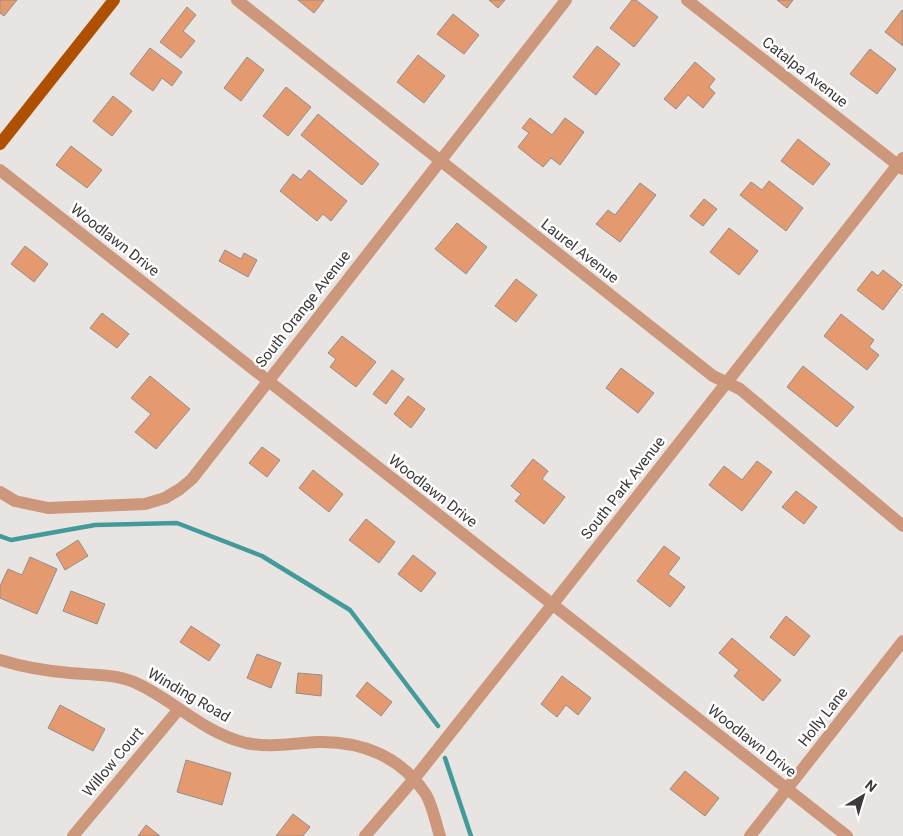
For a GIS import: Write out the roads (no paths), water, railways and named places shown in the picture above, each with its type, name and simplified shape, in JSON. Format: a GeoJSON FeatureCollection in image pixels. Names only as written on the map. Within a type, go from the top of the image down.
{"type":"FeatureCollection","features":[{"type":"Feature","properties":{"kind":"main road"},"geometry":{"type":"LineString","coordinates":[[0,144],[114,0]]}},
{"type":"Feature","properties":{"kind":"street","name":"Laurel Avenue"},"geometry":{"type":"LineString","coordinates":[[237,0],[713,376],[740,389],[903,526]]}},
{"type":"Feature","properties":{"kind":"street","name":"South Orange Avenue"},"geometry":{"type":"LineString","coordinates":[[0,492],[15,501],[48,508],[145,504],[165,498],[192,479],[566,0]]}},
{"type":"Feature","properties":{"kind":"street","name":"Catalpa Avenue"},"geometry":{"type":"LineString","coordinates":[[688,0],[901,164]]}},
{"type":"Feature","properties":{"kind":"street","name":"South Park Avenue"},"geometry":{"type":"LineString","coordinates":[[365,836],[414,779],[726,382],[901,164]]}},
{"type":"Feature","properties":{"kind":"street","name":"Woodlawn Drive"},"geometry":{"type":"LineString","coordinates":[[0,170],[847,836]]}},
{"type":"Feature","properties":{"kind":"street","name":"Holly Lane"},"geometry":{"type":"LineString","coordinates":[[750,836],[903,642]]}},
{"type":"Feature","properties":{"kind":"street","name":"Winding Road"},"geometry":{"type":"LineString","coordinates":[[0,660],[34,669],[116,676],[134,682],[150,690],[199,723],[246,742],[273,746],[318,742],[359,746],[379,752],[414,779],[426,794],[440,836]]}},
{"type":"Feature","properties":{"kind":"street","name":"Willow Court"},"geometry":{"type":"LineString","coordinates":[[73,836],[178,709]]}},
{"type":"Feature","properties":{"kind":"waterway"},"geometry":{"type":"LineString","coordinates":[[0,536],[11,540],[95,525],[177,523],[262,556],[350,610],[438,726]]}},
{"type":"Feature","properties":{"kind":"waterway"},"geometry":{"type":"LineString","coordinates":[[445,758],[471,836]]}}]}
